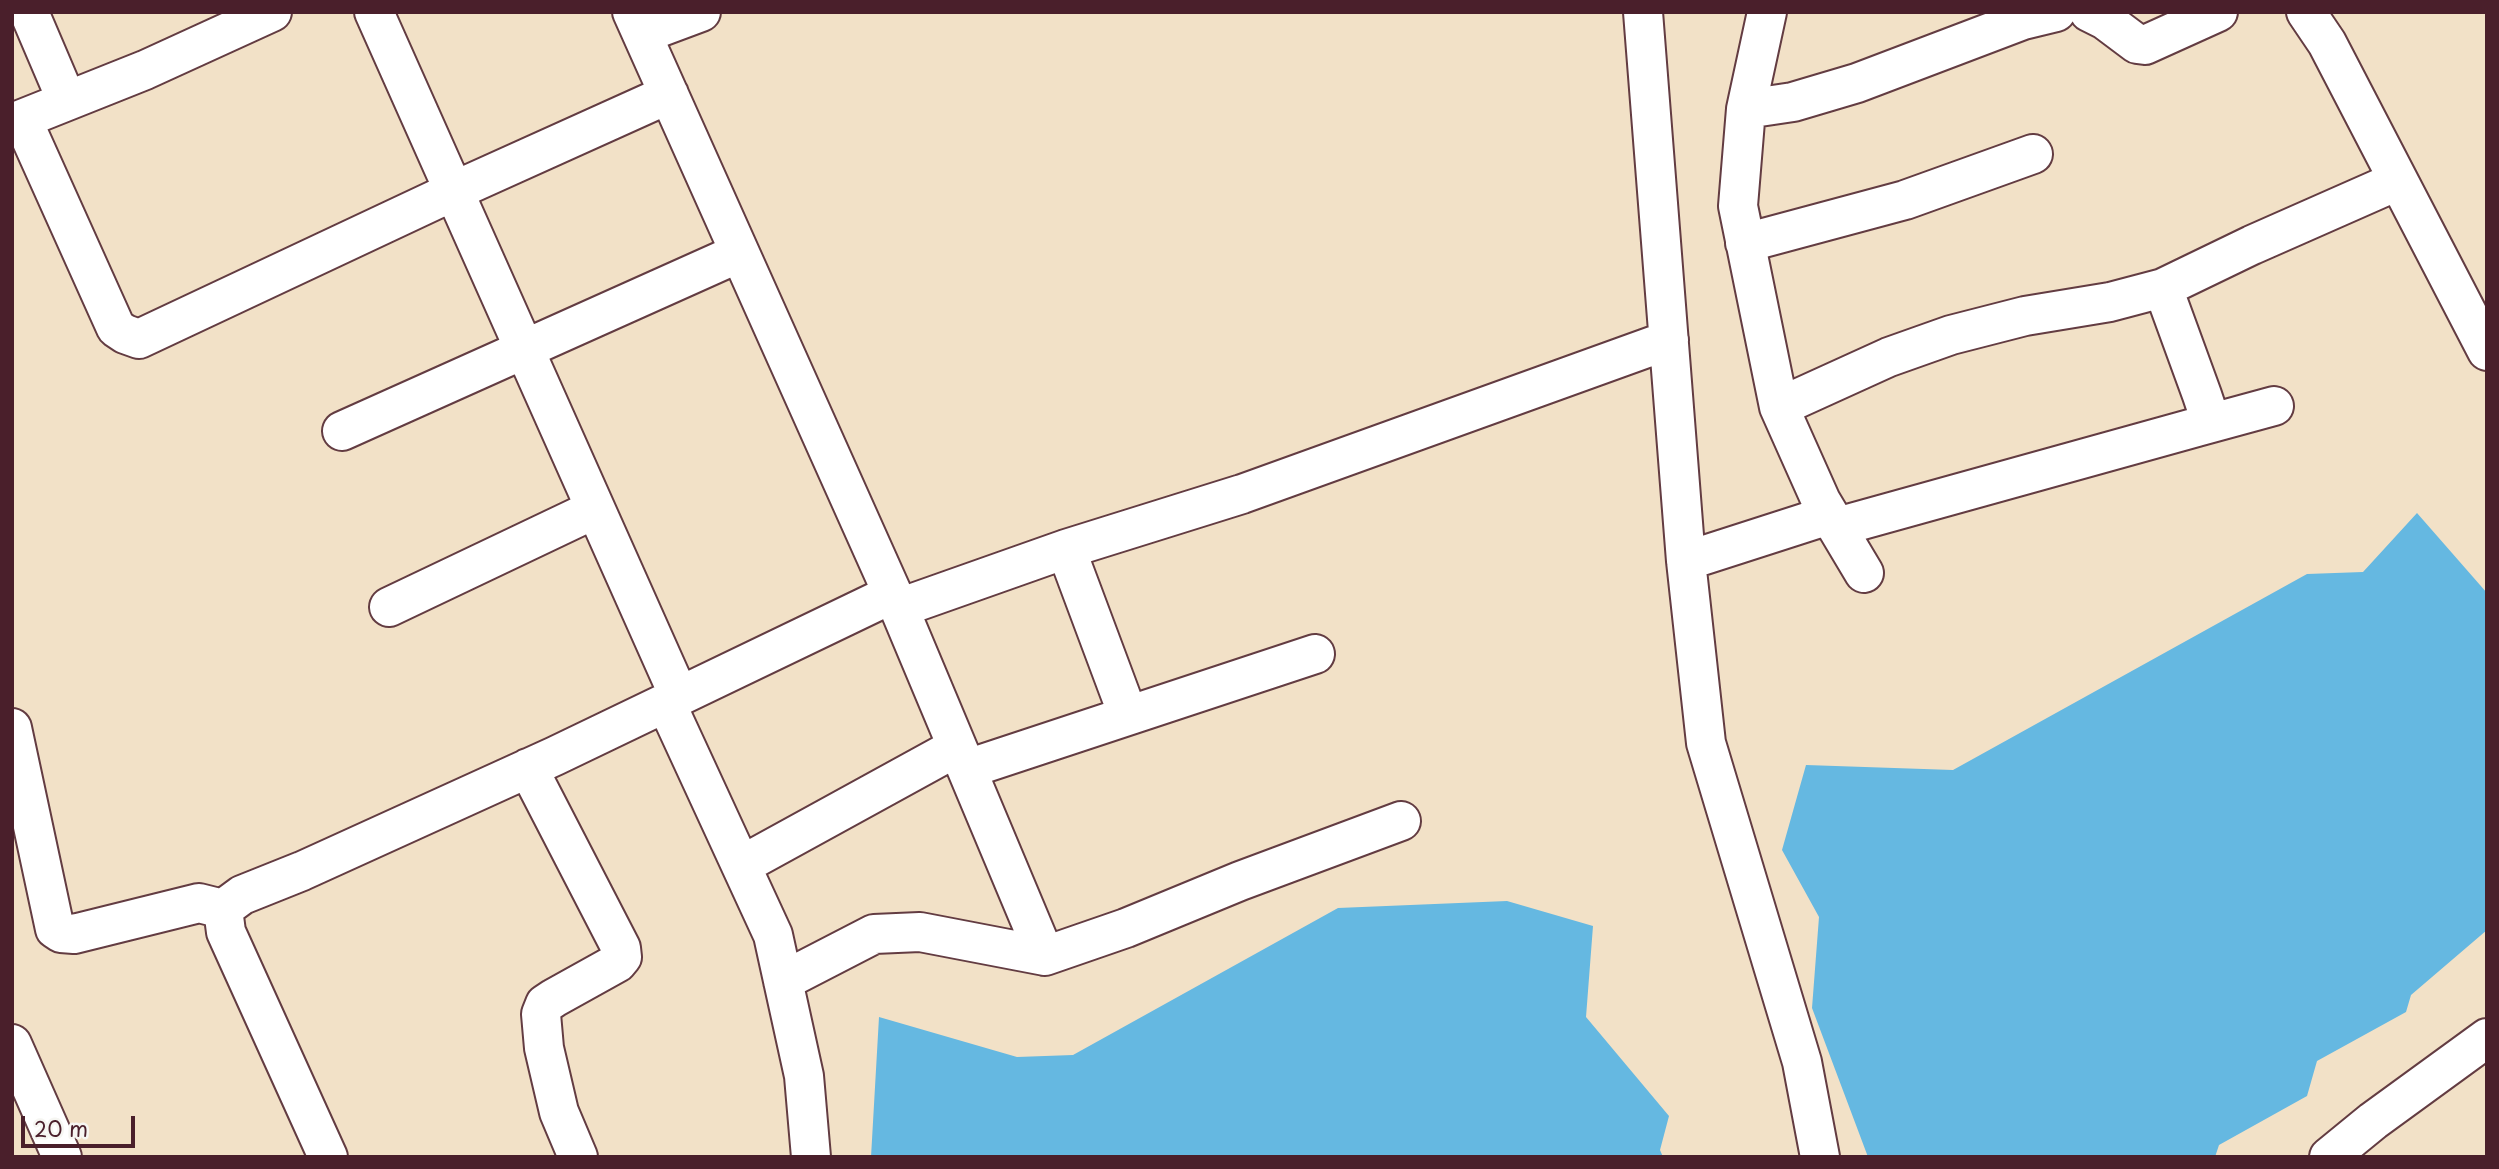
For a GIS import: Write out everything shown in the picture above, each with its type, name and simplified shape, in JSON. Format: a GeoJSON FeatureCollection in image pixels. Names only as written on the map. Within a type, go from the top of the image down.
{"type":"FeatureCollection","features":[{"type":"Feature","properties":{"kind":"street"},"geometry":{"type":"LineString","coordinates":[[29,12],[67,101]]}},
{"type":"Feature","properties":{"kind":"street"},"geometry":{"type":"LineString","coordinates":[[272,12],[145,70],[17,121],[116,328],[125,334],[139,339],[454,191],[669,94]]}},
{"type":"Feature","properties":{"kind":"street"},"geometry":{"type":"LineString","coordinates":[[374,12],[595,509],[672,700],[773,935],[804,1076],[811,1156]]}},
{"type":"Feature","properties":{"kind":"street"},"geometry":{"type":"LineString","coordinates":[[701,12],[637,23],[896,601],[1045,956]]}},
{"type":"Feature","properties":{"kind":"street"},"geometry":{"type":"LineString","coordinates":[[1643,12],[1686,561],[1706,743],[1802,1062],[1820,1157]]}},
{"type":"Feature","properties":{"kind":"street"},"geometry":{"type":"LineString","coordinates":[[1767,12],[1746,110],[1738,206],[1779,407],[1821,501],[1864,573]]}},
{"type":"Feature","properties":{"kind":"street"},"geometry":{"type":"LineString","coordinates":[[1746,110],[1793,102],[1846,87],[2023,20],[2056,12]]}},
{"type":"Feature","properties":{"kind":"street"},"geometry":{"type":"LineString","coordinates":[[2089,12],[2137,44],[2145,45],[2218,12]]}},
{"type":"Feature","properties":{"kind":"street"},"geometry":{"type":"LineString","coordinates":[[2306,12],[2327,43],[2487,351]]}},
{"type":"Feature","properties":{"kind":"street"},"geometry":{"type":"LineString","coordinates":[[1745,243],[1905,200],[2033,154]]}},
{"type":"Feature","properties":{"kind":"street"},"geometry":{"type":"LineString","coordinates":[[1779,407],[1888,357],[1951,335],[2025,316],[2110,302],[2162,288],[2397,181]]}},
{"type":"Feature","properties":{"kind":"street"},"geometry":{"type":"LineString","coordinates":[[342,431],[739,253]]}},
{"type":"Feature","properties":{"kind":"street"},"geometry":{"type":"LineString","coordinates":[[2162,288],[2209,416],[2197,427]]}},
{"type":"Feature","properties":{"kind":"street"},"geometry":{"type":"LineString","coordinates":[[223,909],[242,895],[302,871],[672,700],[896,601],[1242,494],[1669,340]]}},
{"type":"Feature","properties":{"kind":"street"},"geometry":{"type":"LineString","coordinates":[[1686,561],[2274,406]]}},
{"type":"Feature","properties":{"kind":"street"},"geometry":{"type":"LineString","coordinates":[[389,607],[595,509]]}},
{"type":"Feature","properties":{"kind":"street"},"geometry":{"type":"LineString","coordinates":[[1066,549],[1128,715]]}},
{"type":"Feature","properties":{"kind":"street"},"geometry":{"type":"LineString","coordinates":[[742,865],[962,758],[1128,715],[1315,654]]}},
{"type":"Feature","properties":{"kind":"street"},"geometry":{"type":"LineString","coordinates":[[12,727],[55,929],[61,933],[74,934],[199,903],[223,909]]}},
{"type":"Feature","properties":{"kind":"street"},"geometry":{"type":"LineString","coordinates":[[528,768],[621,948],[622,957],[617,963],[545,1004],[541,1014],[544,1048],[559,1112],[578,1157]]}},
{"type":"Feature","properties":{"kind":"street"},"geometry":{"type":"LineString","coordinates":[[783,981],[874,934],[920,932],[1045,956],[1126,928],[1240,881],[1401,821]]}},
{"type":"Feature","properties":{"kind":"street"},"geometry":{"type":"LineString","coordinates":[[223,909],[226,932],[328,1157]]}},
{"type":"Feature","properties":{"kind":"street"},"geometry":{"type":"LineString","coordinates":[[2329,1157],[2373,1121],[2487,1038]]}},
{"type":"Feature","properties":{"kind":"street"},"geometry":{"type":"LineString","coordinates":[[12,1044],[62,1157]]}},
{"type":"Feature","properties":{"kind":"water"},"geometry":{"type":"Polygon","coordinates":[[[2417,513],[2487,593],[2487,930],[2411,995],[2406,1012],[2317,1061],[2307,1096],[2219,1145],[2215,1157],[1868,1157],[1812,1008],[1819,917],[1782,850],[1806,765],[1953,770],[2307,574],[2363,572],[2417,513]]]}},
{"type":"Feature","properties":{"kind":"water"},"geometry":{"type":"Polygon","coordinates":[[[1507,901],[1593,926],[1586,1017],[1669,1116],[1660,1150],[1663,1157],[871,1157],[879,1017],[1017,1057],[1073,1055],[1338,908],[1507,901]]]}}]}
